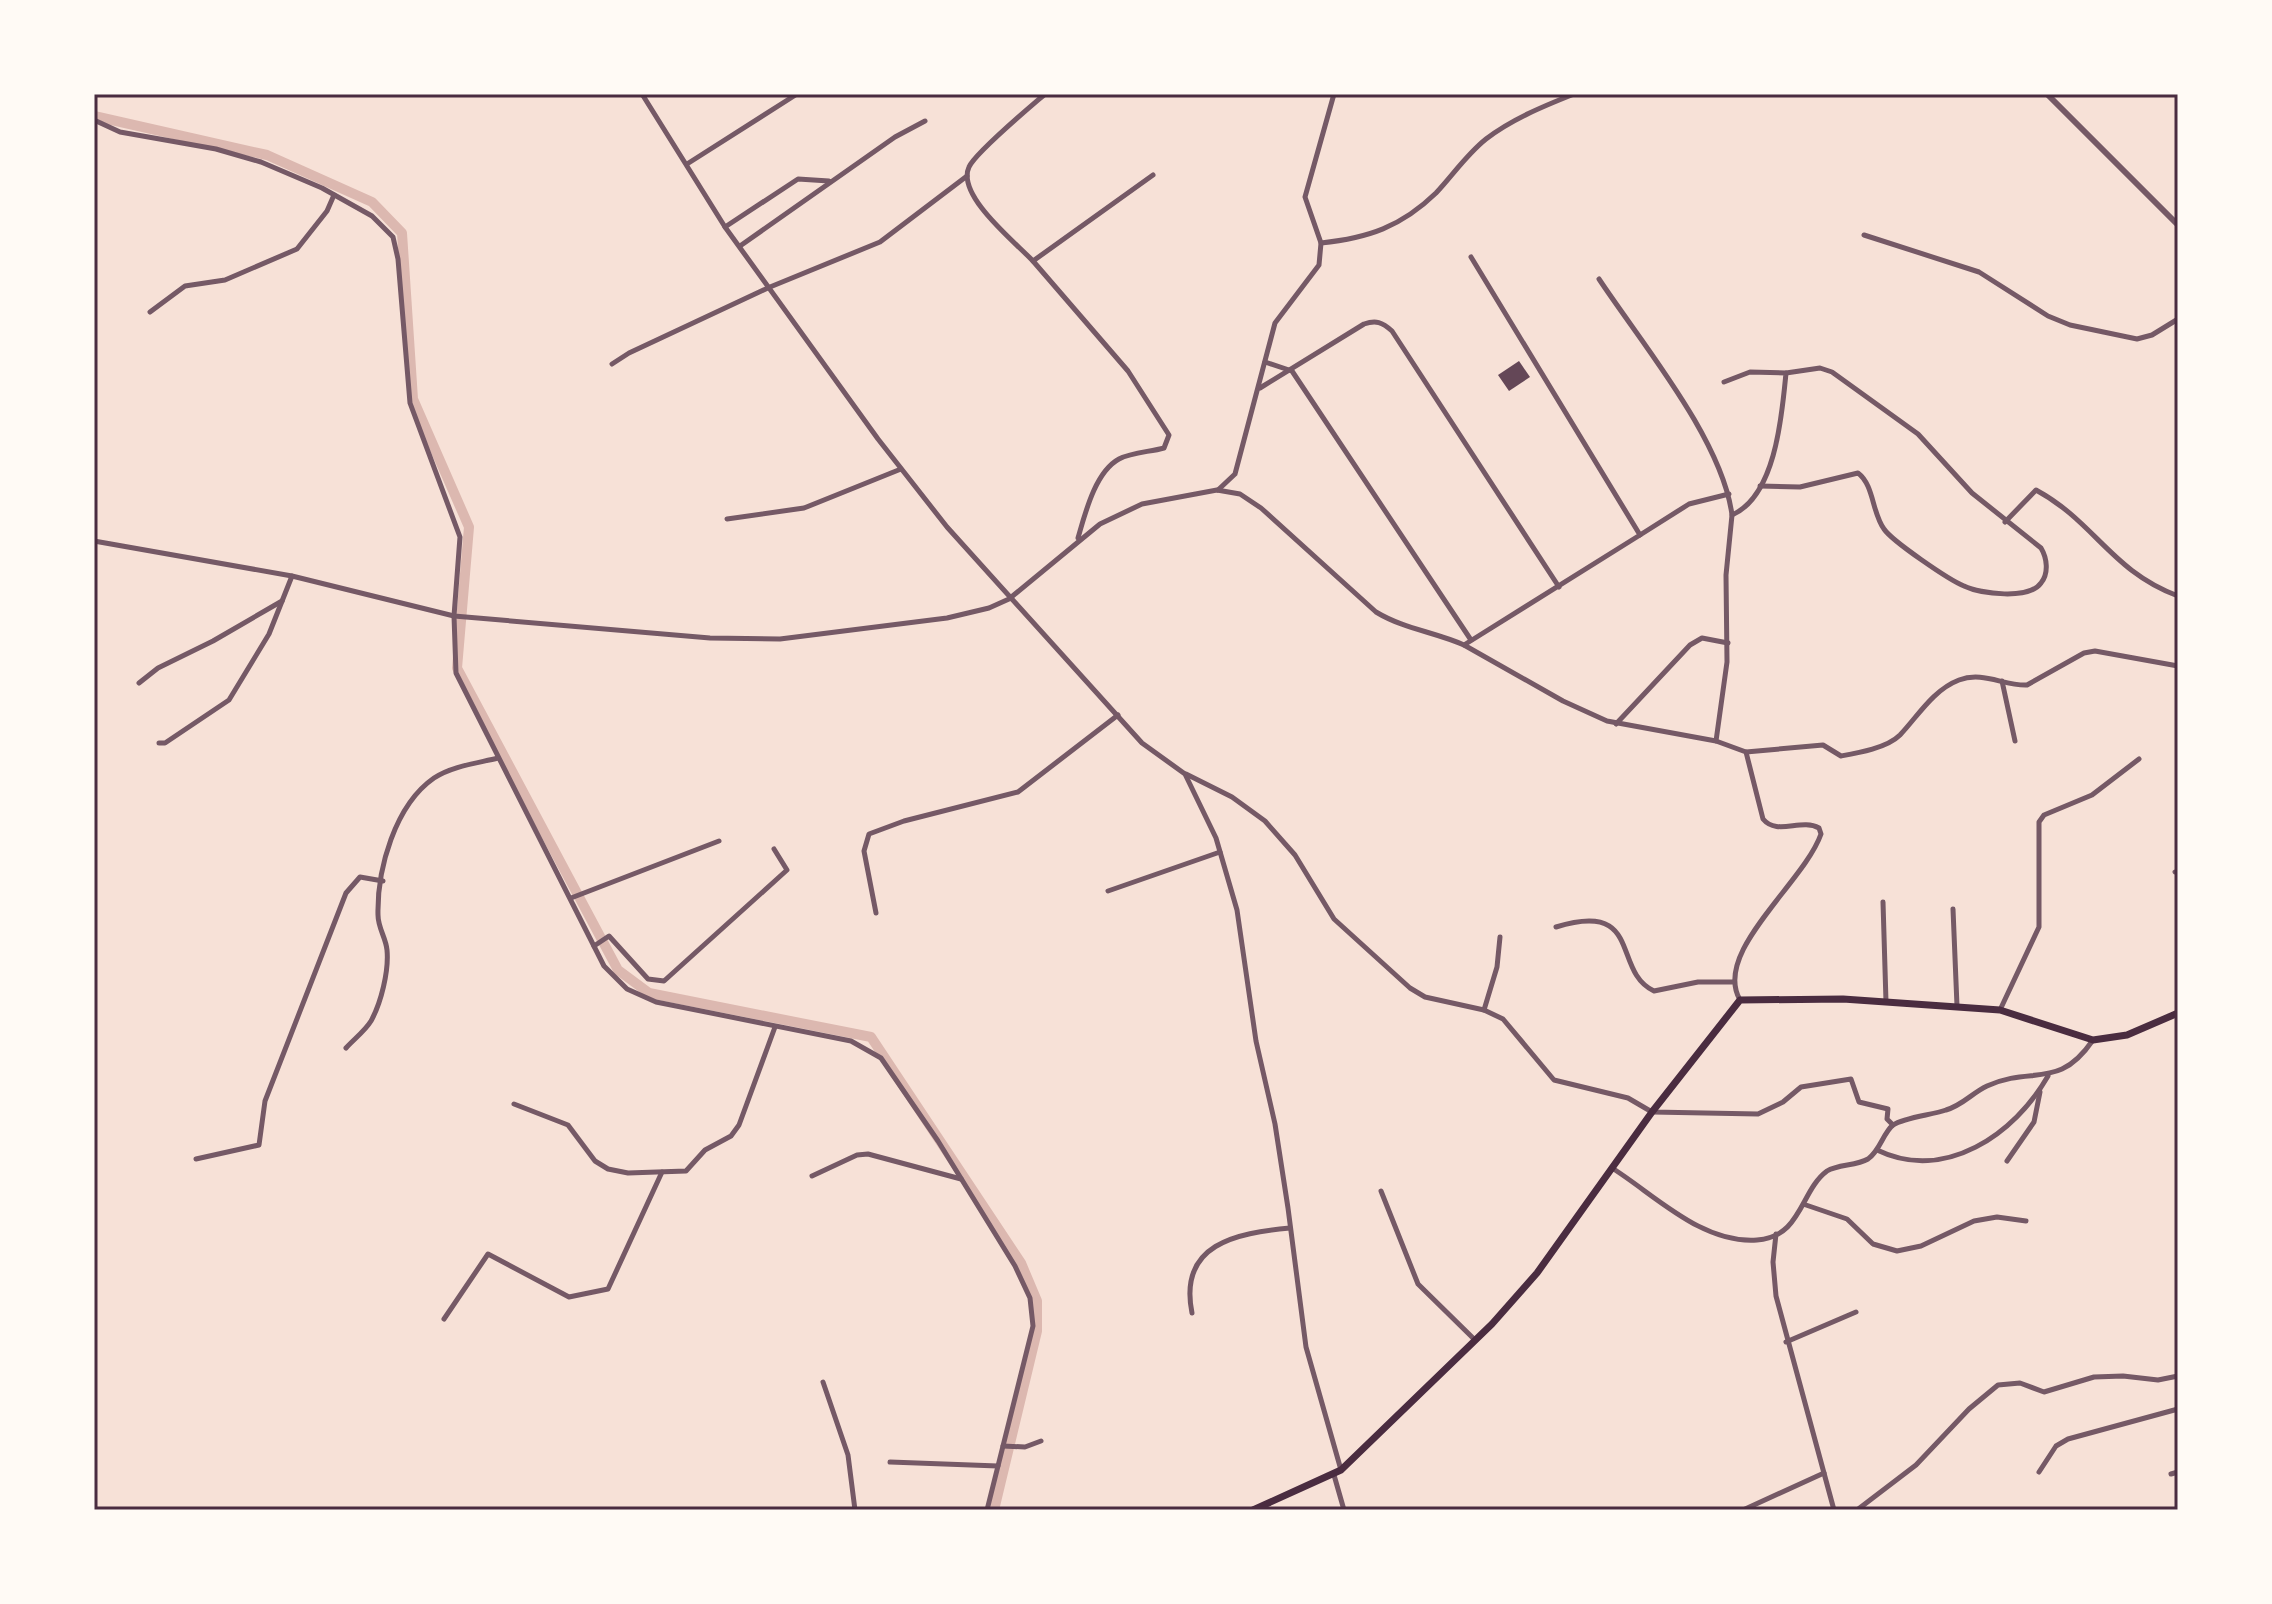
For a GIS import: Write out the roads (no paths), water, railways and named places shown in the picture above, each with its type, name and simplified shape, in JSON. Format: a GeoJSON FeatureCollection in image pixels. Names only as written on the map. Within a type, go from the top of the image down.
{"type":"FeatureCollection","features":[{"type":"Feature","properties":{"kind":"main road"},"geometry":{"type":"LineString","coordinates":[[1253,1510],[1337,1472],[1475,1340],[1537,1273],[1652,1112],[1740,1000],[1761,997],[2000,1010],[2093,1040],[2127,1035],[2178,1013]]}},
{"type":"Feature","properties":{"kind":"street"},"geometry":{"type":"LineString","coordinates":[[642,94],[725,227],[901,469],[1009,599],[1142,743],[1185,774],[1232,797],[1265,821],[1295,855],[1334,919],[1410,988],[1436,1000],[1484,1010],[1509,1025],[1543,1071],[1554,1080],[1628,1098],[1652,1112],[1758,1114],[1783,1102],[1801,1087],[1851,1079],[1859,1102],[1888,1109],[1887,1119],[1893,1125]]}},
{"type":"Feature","properties":{"kind":"street"},"geometry":{"type":"LineString","coordinates":[[686,164],[797,94]]}},
{"type":"Feature","properties":{"kind":"street"},"geometry":{"type":"LineString","coordinates":[[612,364],[629,353],[770,287],[880,242],[967,176],[976,157],[1045,94]]}},
{"type":"Feature","properties":{"kind":"street"},"geometry":{"type":"LineString","coordinates":[[1217,490],[1235,474],[1275,323],[1319,265],[1321,243],[1305,197],[1334,94]]}},
{"type":"Feature","properties":{"kind":"street"},"geometry":{"type":"LineString","coordinates":[[1321,243],[1387,230],[1436,192],[1459,164],[1494,133],[1574,94]]}},
{"type":"Feature","properties":{"kind":"street"},"geometry":{"type":"LineString","coordinates":[[2047,94],[2178,225]]}},
{"type":"Feature","properties":{"kind":"street"},"geometry":{"type":"LineString","coordinates":[[94,120],[125,133],[239,155],[334,195],[382,224],[396,243],[410,403],[460,537],[454,616],[456,673],[594,946],[613,977],[641,997],[851,1041],[874,1052],[889,1068],[1015,1266],[1033,1310],[1033,1326],[987,1510]]}},
{"type":"Feature","properties":{"kind":"street"},"geometry":{"type":"LineString","coordinates":[[740,246],[895,137],[925,121]]}},
{"type":"Feature","properties":{"kind":"street"},"geometry":{"type":"LineString","coordinates":[[1033,261],[1153,175]]}},
{"type":"Feature","properties":{"kind":"street"},"geometry":{"type":"LineString","coordinates":[[967,176],[969,188],[987,215],[1033,261],[1128,371],[1169,435],[1164,448],[1130,455],[1111,465],[1102,475],[1078,539]]}},
{"type":"Feature","properties":{"kind":"street"},"geometry":{"type":"LineString","coordinates":[[725,227],[798,179],[830,182]]}},
{"type":"Feature","properties":{"kind":"street"},"geometry":{"type":"LineString","coordinates":[[150,312],[185,286],[225,280],[297,249],[327,211],[334,195]]}},
{"type":"Feature","properties":{"kind":"street"},"geometry":{"type":"LineString","coordinates":[[1864,235],[1979,272],[2048,316],[2070,325],[2137,339],[2152,335],[2178,319]]}},
{"type":"Feature","properties":{"kind":"street"},"geometry":{"type":"LineString","coordinates":[[1471,257],[1640,535]]}},
{"type":"Feature","properties":{"kind":"street"},"geometry":{"type":"LineString","coordinates":[[1599,279],[1704,437],[1729,494],[1732,515],[1726,575],[1728,643],[1716,741]]}},
{"type":"Feature","properties":{"kind":"street"},"geometry":{"type":"LineString","coordinates":[[1260,388],[1364,324],[1375,321],[1384,324],[1392,331],[1559,587]]}},
{"type":"Feature","properties":{"kind":"street"},"geometry":{"type":"LineString","coordinates":[[1265,362],[1292,371],[1471,640]]}},
{"type":"Feature","properties":{"kind":"street"},"geometry":{"type":"LineString","coordinates":[[1724,382],[1750,372],[1786,373],[1820,368],[1854,386],[1918,434],[1959,480],[2043,552],[2045,576],[2035,589],[2023,592],[1985,591],[1961,585],[1884,530],[1865,480],[1858,473],[1800,487],[1760,486]]}},
{"type":"Feature","properties":{"kind":"street"},"geometry":{"type":"LineString","coordinates":[[1732,515],[1743,510],[1760,486],[1779,436],[1786,373]]}},
{"type":"Feature","properties":{"kind":"street"},"geometry":{"type":"LineString","coordinates":[[727,519],[804,508],[901,469]]}},
{"type":"Feature","properties":{"kind":"street"},"geometry":{"type":"LineString","coordinates":[[94,541],[292,576],[454,616],[710,638],[780,639],[947,618],[989,608],[1009,599],[1078,539],[1113,516],[1142,504],[1217,490],[1240,494],[1261,508],[1376,612],[1395,624],[1437,633],[1464,645],[1563,701],[1616,724],[1716,741],[1746,752],[1815,744],[1823,745],[1841,756],[1857,753],[1896,738],[1929,702],[1957,681],[1981,677],[2022,686],[2034,683],[2084,653],[2095,651],[2178,666]]}},
{"type":"Feature","properties":{"kind":"street"},"geometry":{"type":"LineString","coordinates":[[2005,522],[2036,490],[2085,525],[2119,564],[2145,582],[2178,596]]}},
{"type":"Feature","properties":{"kind":"street"},"geometry":{"type":"LineString","coordinates":[[1464,645],[1689,504],[1729,494]]}},
{"type":"Feature","properties":{"kind":"street"},"geometry":{"type":"LineString","coordinates":[[159,743],[165,743],[229,700],[269,634],[292,576]]}},
{"type":"Feature","properties":{"kind":"street"},"geometry":{"type":"LineString","coordinates":[[139,683],[158,668],[282,601]]}},
{"type":"Feature","properties":{"kind":"street"},"geometry":{"type":"LineString","coordinates":[[1616,724],[1690,645],[1702,638],[1728,643]]}},
{"type":"Feature","properties":{"kind":"street"},"geometry":{"type":"LineString","coordinates":[[2002,681],[2015,741]]}},
{"type":"Feature","properties":{"kind":"street"},"geometry":{"type":"LineString","coordinates":[[876,913],[864,851],[869,834],[904,821],[1018,792],[1118,715]]}},
{"type":"Feature","properties":{"kind":"street"},"geometry":{"type":"LineString","coordinates":[[1740,1000],[1734,982],[1746,943],[1807,865],[1821,834],[1812,824],[1777,827],[1765,822],[1746,752]]}},
{"type":"Feature","properties":{"kind":"street"},"geometry":{"type":"LineString","coordinates":[[346,1048],[371,1021],[386,975],[387,946],[378,917],[383,881],[397,828],[421,788],[437,776],[498,758]]}},
{"type":"Feature","properties":{"kind":"street"},"geometry":{"type":"LineString","coordinates":[[2000,1010],[2039,927],[2039,822],[2044,815],[2102,789],[2139,759]]}},
{"type":"Feature","properties":{"kind":"street"},"geometry":{"type":"LineString","coordinates":[[1185,774],[1220,852],[1244,944],[1256,1041],[1275,1124],[1311,1376],[1344,1510]]}},
{"type":"Feature","properties":{"kind":"street"},"geometry":{"type":"LineString","coordinates":[[571,898],[719,841]]}},
{"type":"Feature","properties":{"kind":"street"},"geometry":{"type":"LineString","coordinates":[[594,946],[609,936],[648,979],[664,981],[787,870],[774,849]]}},
{"type":"Feature","properties":{"kind":"street"},"geometry":{"type":"LineString","coordinates":[[1108,891],[1220,852]]}},
{"type":"Feature","properties":{"kind":"street"},"geometry":{"type":"LineString","coordinates":[[196,1159],[259,1145],[265,1101],[346,893],[360,877],[383,881]]}},
{"type":"Feature","properties":{"kind":"street"},"geometry":{"type":"LineString","coordinates":[[1883,902],[1886,1003]]}},
{"type":"Feature","properties":{"kind":"street"},"geometry":{"type":"LineString","coordinates":[[1953,909],[1957,1006]]}},
{"type":"Feature","properties":{"kind":"street"},"geometry":{"type":"LineString","coordinates":[[1556,927],[1584,919],[1608,926],[1622,940],[1641,980],[1654,991],[1698,982],[1734,982]]}},
{"type":"Feature","properties":{"kind":"street"},"geometry":{"type":"LineString","coordinates":[[1484,1010],[1497,967],[1500,937]]}},
{"type":"Feature","properties":{"kind":"street"},"geometry":{"type":"LineString","coordinates":[[514,1104],[568,1125],[595,1161],[608,1169],[628,1173],[691,1168],[705,1150],[731,1136],[739,1125],[775,1027]]}},
{"type":"Feature","properties":{"kind":"street"},"geometry":{"type":"LineString","coordinates":[[1612,1168],[1686,1218],[1715,1233],[1750,1240],[1776,1234],[1806,1205],[1816,1182],[1830,1169],[1867,1159],[1877,1150],[1893,1125],[1961,1106],[1985,1086],[2019,1076],[2048,1076],[2075,1063],[2093,1040]]}},
{"type":"Feature","properties":{"kind":"street"},"geometry":{"type":"LineString","coordinates":[[1877,1150],[1905,1159],[1958,1156],[2005,1130],[2040,1091],[2048,1076]]}},
{"type":"Feature","properties":{"kind":"street"},"geometry":{"type":"LineString","coordinates":[[2007,1161],[2034,1122],[2040,1091]]}},
{"type":"Feature","properties":{"kind":"street"},"geometry":{"type":"LineString","coordinates":[[812,1176],[857,1155],[868,1154],[962,1179]]}},
{"type":"Feature","properties":{"kind":"street"},"geometry":{"type":"LineString","coordinates":[[444,1319],[488,1254],[569,1297],[608,1289],[662,1172]]}},
{"type":"Feature","properties":{"kind":"street"},"geometry":{"type":"LineString","coordinates":[[1381,1191],[1418,1284],[1475,1340]]}},
{"type":"Feature","properties":{"kind":"street"},"geometry":{"type":"LineString","coordinates":[[1806,1205],[1847,1219],[1873,1244],[1897,1251],[1921,1246],[1974,1221],[1997,1217],[2026,1221]]}},
{"type":"Feature","properties":{"kind":"street"},"geometry":{"type":"LineString","coordinates":[[1192,1313],[1188,1293],[1190,1278],[1208,1249],[1265,1231],[1290,1228]]}},
{"type":"Feature","properties":{"kind":"street"},"geometry":{"type":"LineString","coordinates":[[1776,1234],[1773,1281],[1786,1342],[1834,1510]]}},
{"type":"Feature","properties":{"kind":"street"},"geometry":{"type":"LineString","coordinates":[[1786,1342],[1856,1312]]}},
{"type":"Feature","properties":{"kind":"street"},"geometry":{"type":"LineString","coordinates":[[1857,1510],[1916,1465],[1976,1402],[1998,1385],[2020,1383],[2044,1392],[2094,1377],[2158,1380],[2178,1376]]}},
{"type":"Feature","properties":{"kind":"street"},"geometry":{"type":"LineString","coordinates":[[823,1382],[848,1455],[855,1510]]}},
{"type":"Feature","properties":{"kind":"street"},"geometry":{"type":"LineString","coordinates":[[2039,1472],[2056,1446],[2068,1439],[2178,1409]]}},
{"type":"Feature","properties":{"kind":"street"},"geometry":{"type":"LineString","coordinates":[[1003,1446],[1025,1447],[1041,1441]]}},
{"type":"Feature","properties":{"kind":"street"},"geometry":{"type":"LineString","coordinates":[[890,1462],[998,1466]]}},
{"type":"Feature","properties":{"kind":"street"},"geometry":{"type":"LineString","coordinates":[[1743,1510],[1824,1473]]}},
{"type":"Feature","properties":{"kind":"waterway"},"geometry":{"type":"LineString","coordinates":[[94,116],[267,155],[372,202],[402,233],[413,399],[469,527],[457,668],[618,970],[649,993],[871,1037],[1021,1263],[1037,1301],[1037,1331],[994,1510]]}}]}
